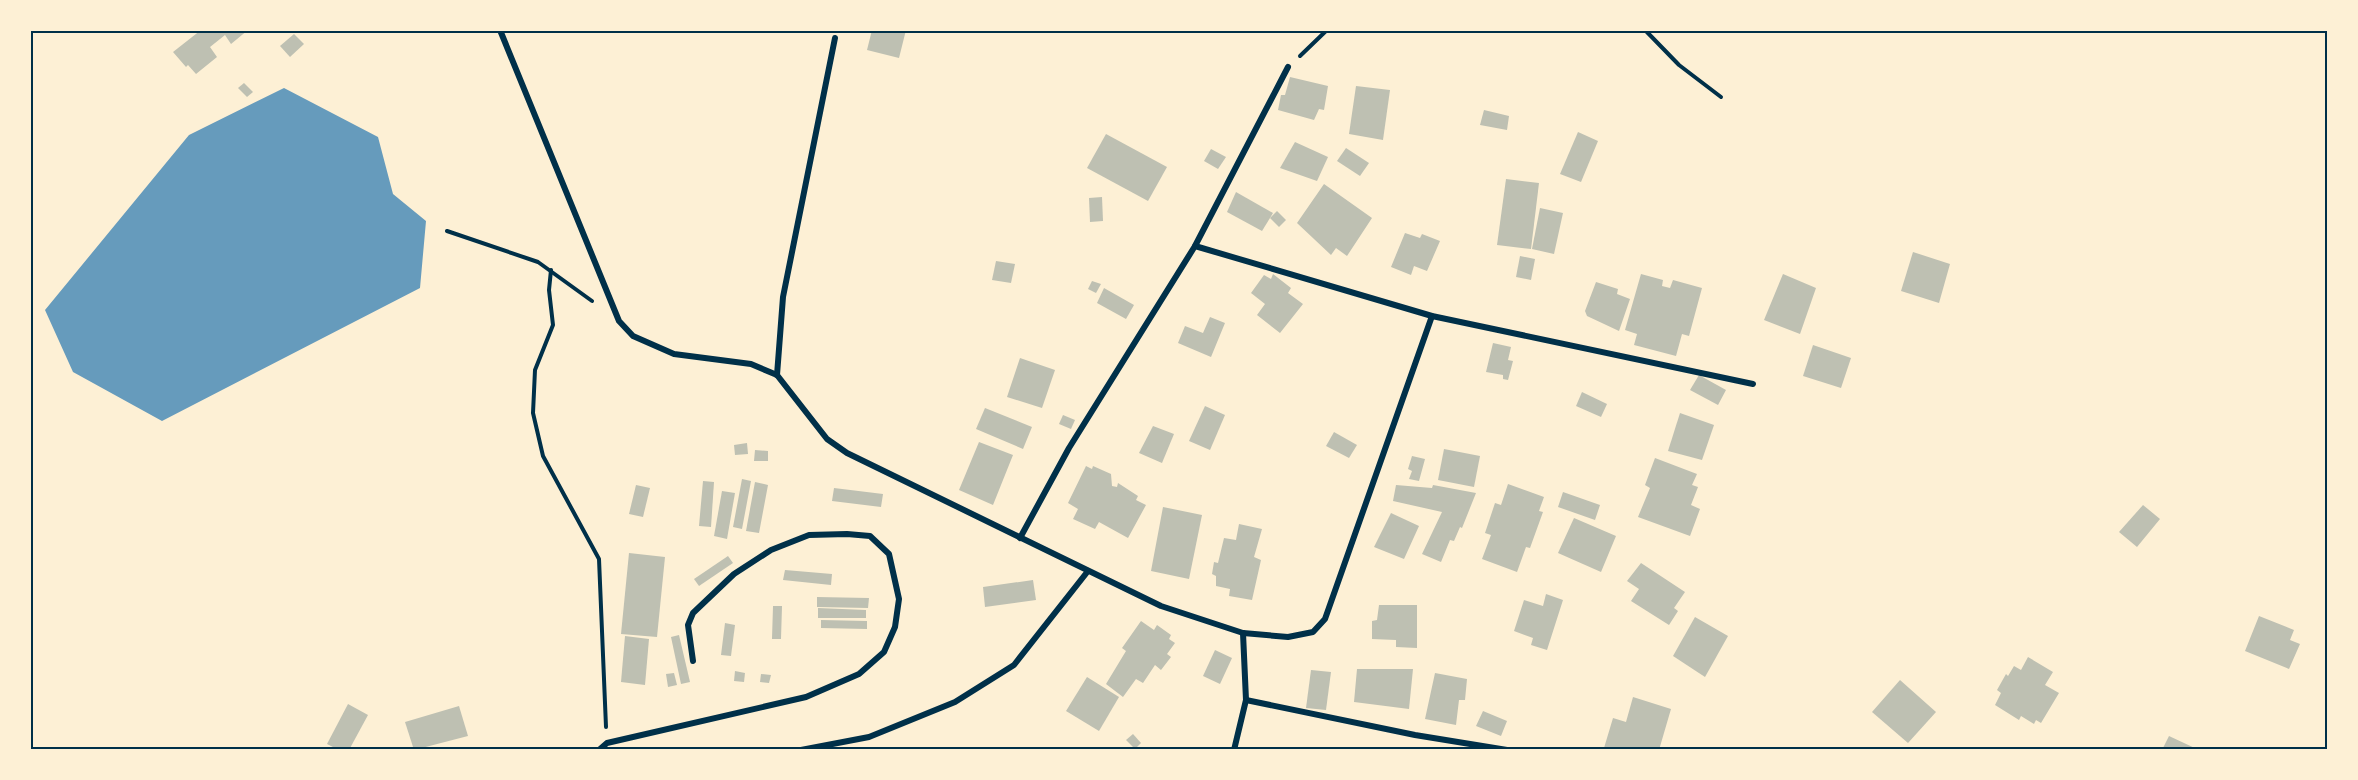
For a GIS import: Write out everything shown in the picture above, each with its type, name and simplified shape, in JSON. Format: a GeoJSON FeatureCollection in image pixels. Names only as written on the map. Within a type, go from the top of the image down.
{"type":"FeatureCollection","features":[{"type":"Feature","properties":{"kind":"street"},"geometry":{"type":"LineString","coordinates":[[500,30],[619,321],[633,336],[674,354],[751,364],[777,375],[827,439],[846,453],[1161,606],[1243,633],[1288,637],[1312,632],[1325,619],[1432,316]]}},
{"type":"Feature","properties":{"kind":"street"},"geometry":{"type":"LineString","coordinates":[[777,375],[783,297],[835,38]]}},
{"type":"Feature","properties":{"kind":"street"},"geometry":{"type":"LineString","coordinates":[[1020,538],[1068,448],[1195,246],[1288,67]]}},
{"type":"Feature","properties":{"kind":"street"},"geometry":{"type":"LineString","coordinates":[[1195,246],[1432,316],[1753,384]]}},
{"type":"Feature","properties":{"kind":"street"},"geometry":{"type":"LineString","coordinates":[[599,750],[607,743],[806,697],[859,674],[884,652],[895,627],[899,599],[890,554],[870,536],[847,534],[809,535],[771,550],[734,574],[693,613],[688,625],[693,661]]}},
{"type":"Feature","properties":{"kind":"street"},"geometry":{"type":"LineString","coordinates":[[801,750],[869,737],[955,702],[1014,665],[1089,571]]}},
{"type":"Feature","properties":{"kind":"street"},"geometry":{"type":"LineString","coordinates":[[1234,750],[1246,700],[1243,633]]}},
{"type":"Feature","properties":{"kind":"street"},"geometry":{"type":"LineString","coordinates":[[1246,700],[1415,735],[1507,750]]}},
{"type":"Feature","properties":{"kind":"path"},"geometry":{"type":"LineString","coordinates":[[1645,30],[1678,65],[1720,97]]}},
{"type":"Feature","properties":{"kind":"path"},"geometry":{"type":"LineString","coordinates":[[1288,67],[1324,31]]}},
{"type":"Feature","properties":{"kind":"path"},"geometry":{"type":"LineString","coordinates":[[447,231],[538,262],[593,302]]}},
{"type":"Feature","properties":{"kind":"path"},"geometry":{"type":"LineString","coordinates":[[551,270],[549,290],[553,325],[535,370],[533,413],[543,456],[599,560],[607,743]]}},
{"type":"Feature","properties":{"kind":"water"},"geometry":{"type":"Polygon","coordinates":[[[284,88],[378,137],[393,194],[426,221],[420,288],[162,421],[73,372],[45,310],[189,135],[284,88]]]}},
{"type":"Feature","properties":{"kind":"building"},"geometry":{"type":"Polygon","coordinates":[[[201,30],[248,30],[231,44],[225,35],[210,47],[217,57],[196,74],[188,65],[186,67],[173,52],[201,30]]]}},
{"type":"Feature","properties":{"kind":"building"},"geometry":{"type":"Polygon","coordinates":[[[872,30],[906,30],[899,58],[867,50],[872,30]]]}},
{"type":"Feature","properties":{"kind":"building"},"geometry":{"type":"Polygon","coordinates":[[[294,34],[304,44],[290,57],[280,46],[294,34]]]}},
{"type":"Feature","properties":{"kind":"building"},"geometry":{"type":"Polygon","coordinates":[[[1290,77],[1328,86],[1324,110],[1319,109],[1314,120],[1278,110],[1281,95],[1285,95],[1290,77]]]}},
{"type":"Feature","properties":{"kind":"building"},"geometry":{"type":"Polygon","coordinates":[[[244,83],[253,92],[247,97],[238,88],[244,83]]]}},
{"type":"Feature","properties":{"kind":"building"},"geometry":{"type":"Polygon","coordinates":[[[1356,86],[1390,90],[1383,140],[1349,134],[1356,86]]]}},
{"type":"Feature","properties":{"kind":"building"},"geometry":{"type":"Polygon","coordinates":[[[1484,110],[1509,116],[1507,130],[1480,125],[1484,110]]]}},
{"type":"Feature","properties":{"kind":"building"},"geometry":{"type":"Polygon","coordinates":[[[1578,132],[1598,141],[1581,182],[1560,174],[1578,132]]]}},
{"type":"Feature","properties":{"kind":"building"},"geometry":{"type":"Polygon","coordinates":[[[1106,134],[1167,167],[1148,201],[1087,168],[1106,134]]]}},
{"type":"Feature","properties":{"kind":"building"},"geometry":{"type":"Polygon","coordinates":[[[1295,142],[1328,157],[1317,181],[1280,168],[1295,142]]]}},
{"type":"Feature","properties":{"kind":"building"},"geometry":{"type":"Polygon","coordinates":[[[1346,148],[1369,163],[1360,176],[1337,161],[1346,148]]]}},
{"type":"Feature","properties":{"kind":"building"},"geometry":{"type":"Polygon","coordinates":[[[1211,149],[1226,157],[1218,169],[1204,161],[1211,149]]]}},
{"type":"Feature","properties":{"kind":"building"},"geometry":{"type":"Polygon","coordinates":[[[1506,179],[1539,183],[1531,249],[1497,245],[1506,179]]]}},
{"type":"Feature","properties":{"kind":"building"},"geometry":{"type":"Polygon","coordinates":[[[1324,184],[1372,218],[1347,256],[1336,248],[1331,255],[1297,223],[1324,184]]]}},
{"type":"Feature","properties":{"kind":"building"},"geometry":{"type":"Polygon","coordinates":[[[1236,192],[1273,213],[1262,231],[1227,212],[1236,192]]]}},
{"type":"Feature","properties":{"kind":"building"},"geometry":{"type":"Polygon","coordinates":[[[1102,197],[1103,221],[1090,222],[1089,198],[1102,197]]]}},
{"type":"Feature","properties":{"kind":"building"},"geometry":{"type":"Polygon","coordinates":[[[1540,208],[1563,213],[1554,254],[1532,249],[1540,208]]]}},
{"type":"Feature","properties":{"kind":"building"},"geometry":{"type":"Polygon","coordinates":[[[1277,211],[1286,220],[1279,227],[1270,218],[1277,211]]]}},
{"type":"Feature","properties":{"kind":"building"},"geometry":{"type":"Polygon","coordinates":[[[1405,233],[1420,238],[1422,234],[1440,241],[1427,271],[1414,266],[1411,275],[1391,267],[1405,233]]]}},
{"type":"Feature","properties":{"kind":"building"},"geometry":{"type":"Polygon","coordinates":[[[1913,252],[1950,264],[1939,303],[1901,291],[1913,252]]]}},
{"type":"Feature","properties":{"kind":"building"},"geometry":{"type":"Polygon","coordinates":[[[1520,256],[1535,259],[1531,280],[1516,277],[1520,256]]]}},
{"type":"Feature","properties":{"kind":"building"},"geometry":{"type":"Polygon","coordinates":[[[996,261],[1015,264],[1011,283],[992,280],[996,261]]]}},
{"type":"Feature","properties":{"kind":"building"},"geometry":{"type":"Polygon","coordinates":[[[1273,274],[1291,288],[1288,293],[1303,304],[1280,333],[1257,315],[1265,304],[1251,293],[1264,275],[1271,279],[1273,274]]]}},
{"type":"Feature","properties":{"kind":"building"},"geometry":{"type":"Polygon","coordinates":[[[1641,274],[1663,280],[1662,286],[1670,288],[1673,280],[1702,288],[1689,336],[1682,334],[1676,356],[1634,345],[1637,334],[1625,330],[1641,274]]]}},
{"type":"Feature","properties":{"kind":"building"},"geometry":{"type":"Polygon","coordinates":[[[1783,274],[1816,288],[1800,334],[1764,320],[1783,274]]]}},
{"type":"Feature","properties":{"kind":"building"},"geometry":{"type":"Polygon","coordinates":[[[1092,281],[1101,284],[1096,293],[1088,289],[1092,281]]]}},
{"type":"Feature","properties":{"kind":"building"},"geometry":{"type":"Polygon","coordinates":[[[1596,282],[1618,289],[1617,294],[1630,299],[1619,331],[1587,316],[1585,311],[1596,282]]]}},
{"type":"Feature","properties":{"kind":"building"},"geometry":{"type":"Polygon","coordinates":[[[1104,288],[1134,305],[1126,319],[1097,303],[1104,288]]]}},
{"type":"Feature","properties":{"kind":"building"},"geometry":{"type":"Polygon","coordinates":[[[1210,317],[1225,323],[1211,357],[1178,343],[1185,326],[1203,333],[1210,317]]]}},
{"type":"Feature","properties":{"kind":"building"},"geometry":{"type":"Polygon","coordinates":[[[1493,343],[1511,347],[1508,360],[1513,361],[1508,380],[1503,379],[1503,375],[1486,372],[1493,343]]]}},
{"type":"Feature","properties":{"kind":"building"},"geometry":{"type":"Polygon","coordinates":[[[1813,345],[1851,358],[1841,388],[1803,376],[1813,345]]]}},
{"type":"Feature","properties":{"kind":"building"},"geometry":{"type":"Polygon","coordinates":[[[1020,358],[1055,370],[1042,408],[1007,397],[1020,358]]]}},
{"type":"Feature","properties":{"kind":"building"},"geometry":{"type":"Polygon","coordinates":[[[1699,375],[1726,390],[1718,405],[1690,390],[1699,375]]]}},
{"type":"Feature","properties":{"kind":"building"},"geometry":{"type":"Polygon","coordinates":[[[1582,392],[1607,404],[1601,417],[1576,406],[1582,392]]]}},
{"type":"Feature","properties":{"kind":"building"},"geometry":{"type":"Polygon","coordinates":[[[1205,406],[1225,415],[1210,450],[1189,441],[1205,406]]]}},
{"type":"Feature","properties":{"kind":"building"},"geometry":{"type":"Polygon","coordinates":[[[985,408],[1032,427],[1023,449],[976,429],[985,408]]]}},
{"type":"Feature","properties":{"kind":"building"},"geometry":{"type":"Polygon","coordinates":[[[1680,413],[1714,425],[1702,460],[1668,451],[1680,413]]]}},
{"type":"Feature","properties":{"kind":"building"},"geometry":{"type":"Polygon","coordinates":[[[1063,415],[1075,420],[1071,429],[1059,424],[1063,415]]]}},
{"type":"Feature","properties":{"kind":"building"},"geometry":{"type":"Polygon","coordinates":[[[1153,426],[1174,434],[1162,463],[1139,453],[1153,426]]]}},
{"type":"Feature","properties":{"kind":"building"},"geometry":{"type":"Polygon","coordinates":[[[1334,432],[1357,445],[1349,458],[1326,446],[1334,432]]]}},
{"type":"Feature","properties":{"kind":"building"},"geometry":{"type":"Polygon","coordinates":[[[979,442],[1013,455],[993,505],[959,490],[979,442]]]}},
{"type":"Feature","properties":{"kind":"building"},"geometry":{"type":"Polygon","coordinates":[[[747,443],[748,454],[735,455],[734,445],[747,443]]]}},
{"type":"Feature","properties":{"kind":"building"},"geometry":{"type":"Polygon","coordinates":[[[1444,449],[1480,456],[1474,487],[1438,480],[1444,449]]]}},
{"type":"Feature","properties":{"kind":"building"},"geometry":{"type":"Polygon","coordinates":[[[755,450],[768,451],[768,461],[754,461],[755,450]]]}},
{"type":"Feature","properties":{"kind":"building"},"geometry":{"type":"Polygon","coordinates":[[[1412,456],[1425,459],[1419,481],[1409,479],[1412,471],[1408,469],[1412,456]]]}},
{"type":"Feature","properties":{"kind":"building"},"geometry":{"type":"Polygon","coordinates":[[[1655,458],[1697,474],[1692,485],[1698,487],[1691,505],[1700,509],[1690,536],[1638,517],[1650,488],[1645,485],[1655,458]]]}},
{"type":"Feature","properties":{"kind":"building"},"geometry":{"type":"Polygon","coordinates":[[[1086,466],[1092,469],[1093,466],[1111,474],[1112,486],[1117,487],[1118,483],[1138,496],[1136,500],[1146,505],[1128,538],[1099,522],[1095,529],[1073,519],[1078,509],[1068,503],[1086,466]]]}},
{"type":"Feature","properties":{"kind":"building"},"geometry":{"type":"Polygon","coordinates":[[[742,479],[751,481],[742,529],[733,527],[742,479]]]}},
{"type":"Feature","properties":{"kind":"building"},"geometry":{"type":"Polygon","coordinates":[[[703,481],[714,482],[711,527],[699,526],[703,481]]]}},
{"type":"Feature","properties":{"kind":"building"},"geometry":{"type":"Polygon","coordinates":[[[755,482],[768,485],[759,533],[746,531],[755,482]]]}},
{"type":"Feature","properties":{"kind":"building"},"geometry":{"type":"Polygon","coordinates":[[[1508,484],[1544,497],[1539,511],[1543,512],[1530,548],[1526,547],[1517,572],[1482,559],[1491,535],[1485,533],[1495,503],[1501,505],[1508,484]]]}},
{"type":"Feature","properties":{"kind":"building"},"geometry":{"type":"Polygon","coordinates":[[[636,485],[650,488],[643,517],[629,514],[636,485]]]}},
{"type":"Feature","properties":{"kind":"building"},"geometry":{"type":"Polygon","coordinates":[[[1396,485],[1432,488],[1433,485],[1476,493],[1462,528],[1460,527],[1454,541],[1450,540],[1441,562],[1422,554],[1442,512],[1393,501],[1396,485]]]}},
{"type":"Feature","properties":{"kind":"building"},"geometry":{"type":"Polygon","coordinates":[[[834,488],[883,494],[881,507],[832,501],[834,488]]]}},
{"type":"Feature","properties":{"kind":"building"},"geometry":{"type":"Polygon","coordinates":[[[722,491],[735,493],[727,539],[714,536],[722,491]]]}},
{"type":"Feature","properties":{"kind":"building"},"geometry":{"type":"Polygon","coordinates":[[[1563,492],[1600,505],[1595,520],[1558,507],[1563,492]]]}},
{"type":"Feature","properties":{"kind":"building"},"geometry":{"type":"Polygon","coordinates":[[[2143,505],[2160,519],[2137,547],[2119,532],[2143,505]]]}},
{"type":"Feature","properties":{"kind":"building"},"geometry":{"type":"Polygon","coordinates":[[[1163,507],[1202,515],[1189,579],[1151,571],[1163,507]]]}},
{"type":"Feature","properties":{"kind":"building"},"geometry":{"type":"Polygon","coordinates":[[[1391,513],[1419,526],[1404,559],[1374,547],[1391,513]]]}},
{"type":"Feature","properties":{"kind":"building"},"geometry":{"type":"Polygon","coordinates":[[[1574,518],[1616,536],[1601,572],[1558,553],[1574,518]]]}},
{"type":"Feature","properties":{"kind":"building"},"geometry":{"type":"Polygon","coordinates":[[[1239,524],[1262,529],[1254,557],[1261,560],[1252,600],[1229,596],[1230,589],[1216,586],[1216,576],[1212,574],[1214,562],[1218,563],[1224,538],[1236,540],[1239,524]]]}},
{"type":"Feature","properties":{"kind":"building"},"geometry":{"type":"Polygon","coordinates":[[[629,553],[665,557],[657,637],[621,634],[629,553]]]}},
{"type":"Feature","properties":{"kind":"building"},"geometry":{"type":"Polygon","coordinates":[[[728,556],[733,563],[699,586],[694,579],[728,556]]]}},
{"type":"Feature","properties":{"kind":"building"},"geometry":{"type":"Polygon","coordinates":[[[1641,563],[1685,592],[1674,608],[1678,611],[1669,625],[1631,601],[1639,589],[1627,581],[1641,563]]]}},
{"type":"Feature","properties":{"kind":"building"},"geometry":{"type":"Polygon","coordinates":[[[785,570],[832,574],[831,585],[783,580],[785,570]]]}},
{"type":"Feature","properties":{"kind":"building"},"geometry":{"type":"Polygon","coordinates":[[[1033,580],[1036,600],[985,607],[983,587],[1033,580]]]}},
{"type":"Feature","properties":{"kind":"building"},"geometry":{"type":"Polygon","coordinates":[[[1546,594],[1563,600],[1547,650],[1531,645],[1533,638],[1514,631],[1524,600],[1543,606],[1546,594]]]}},
{"type":"Feature","properties":{"kind":"building"},"geometry":{"type":"Polygon","coordinates":[[[817,597],[869,598],[868,608],[817,607],[817,597]]]}},
{"type":"Feature","properties":{"kind":"building"},"geometry":{"type":"Polygon","coordinates":[[[1379,605],[1417,605],[1417,648],[1396,647],[1396,640],[1372,639],[1372,621],[1377,620],[1379,605]]]}},
{"type":"Feature","properties":{"kind":"building"},"geometry":{"type":"Polygon","coordinates":[[[773,606],[782,606],[781,639],[772,639],[773,606]]]}},
{"type":"Feature","properties":{"kind":"building"},"geometry":{"type":"Polygon","coordinates":[[[818,608],[866,610],[866,618],[818,618],[818,608]]]}},
{"type":"Feature","properties":{"kind":"building"},"geometry":{"type":"Polygon","coordinates":[[[2259,616],[2294,630],[2290,640],[2300,644],[2289,669],[2245,651],[2259,616]]]}},
{"type":"Feature","properties":{"kind":"building"},"geometry":{"type":"Polygon","coordinates":[[[1695,617],[1728,636],[1705,677],[1673,656],[1695,617]]]}},
{"type":"Feature","properties":{"kind":"building"},"geometry":{"type":"Polygon","coordinates":[[[821,620],[867,621],[867,629],[821,628],[821,620]]]}},
{"type":"Feature","properties":{"kind":"building"},"geometry":{"type":"Polygon","coordinates":[[[1141,621],[1154,630],[1157,625],[1171,635],[1169,639],[1175,643],[1167,654],[1171,657],[1161,670],[1155,665],[1143,683],[1136,679],[1123,697],[1106,684],[1126,651],[1122,648],[1141,621]]]}},
{"type":"Feature","properties":{"kind":"building"},"geometry":{"type":"Polygon","coordinates":[[[725,623],[735,625],[731,656],[721,655],[725,623]]]}},
{"type":"Feature","properties":{"kind":"building"},"geometry":{"type":"Polygon","coordinates":[[[679,635],[690,682],[681,684],[671,637],[679,635]]]}},
{"type":"Feature","properties":{"kind":"building"},"geometry":{"type":"Polygon","coordinates":[[[625,636],[649,639],[645,685],[621,682],[625,636]]]}},
{"type":"Feature","properties":{"kind":"building"},"geometry":{"type":"Polygon","coordinates":[[[1215,650],[1232,658],[1220,684],[1203,676],[1215,650]]]}},
{"type":"Feature","properties":{"kind":"building"},"geometry":{"type":"Polygon","coordinates":[[[2028,657],[2053,672],[2045,685],[2059,693],[2041,723],[2036,720],[2034,724],[2021,716],[2019,720],[1995,705],[2001,693],[1997,690],[2006,674],[2008,676],[2014,666],[2021,670],[2028,657]]]}},
{"type":"Feature","properties":{"kind":"building"},"geometry":{"type":"Polygon","coordinates":[[[1357,669],[1413,669],[1409,709],[1354,702],[1357,669]]]}},
{"type":"Feature","properties":{"kind":"building"},"geometry":{"type":"Polygon","coordinates":[[[1311,670],[1331,672],[1326,710],[1306,708],[1311,670]]]}},
{"type":"Feature","properties":{"kind":"building"},"geometry":{"type":"Polygon","coordinates":[[[735,671],[745,673],[744,682],[734,681],[735,671]]]}},
{"type":"Feature","properties":{"kind":"building"},"geometry":{"type":"Polygon","coordinates":[[[674,673],[677,685],[668,687],[666,674],[674,673]]]}},
{"type":"Feature","properties":{"kind":"building"},"geometry":{"type":"Polygon","coordinates":[[[1435,673],[1467,679],[1465,700],[1459,700],[1456,725],[1425,719],[1435,673]]]}},
{"type":"Feature","properties":{"kind":"building"},"geometry":{"type":"Polygon","coordinates":[[[761,674],[771,675],[769,683],[760,682],[761,674]]]}},
{"type":"Feature","properties":{"kind":"building"},"geometry":{"type":"Polygon","coordinates":[[[1087,677],[1119,697],[1099,731],[1066,711],[1087,677]]]}},
{"type":"Feature","properties":{"kind":"building"},"geometry":{"type":"Polygon","coordinates":[[[1900,680],[1936,712],[1908,743],[1872,712],[1900,680]]]}},
{"type":"Feature","properties":{"kind":"building"},"geometry":{"type":"Polygon","coordinates":[[[1633,697],[1671,709],[1659,750],[1604,748],[1613,718],[1626,722],[1633,697]]]}},
{"type":"Feature","properties":{"kind":"building"},"geometry":{"type":"Polygon","coordinates":[[[348,704],[368,715],[349,750],[339,750],[327,744],[348,704]]]}},
{"type":"Feature","properties":{"kind":"building"},"geometry":{"type":"Polygon","coordinates":[[[459,706],[468,736],[414,750],[405,722],[459,706]]]}},
{"type":"Feature","properties":{"kind":"building"},"geometry":{"type":"Polygon","coordinates":[[[1483,711],[1507,721],[1501,736],[1476,726],[1483,711]]]}},
{"type":"Feature","properties":{"kind":"building"},"geometry":{"type":"Polygon","coordinates":[[[1133,734],[1141,743],[1135,749],[1126,740],[1133,734]]]}},
{"type":"Feature","properties":{"kind":"building"},"geometry":{"type":"Polygon","coordinates":[[[2169,736],[2199,750],[2162,750],[2169,736]]]}}]}
